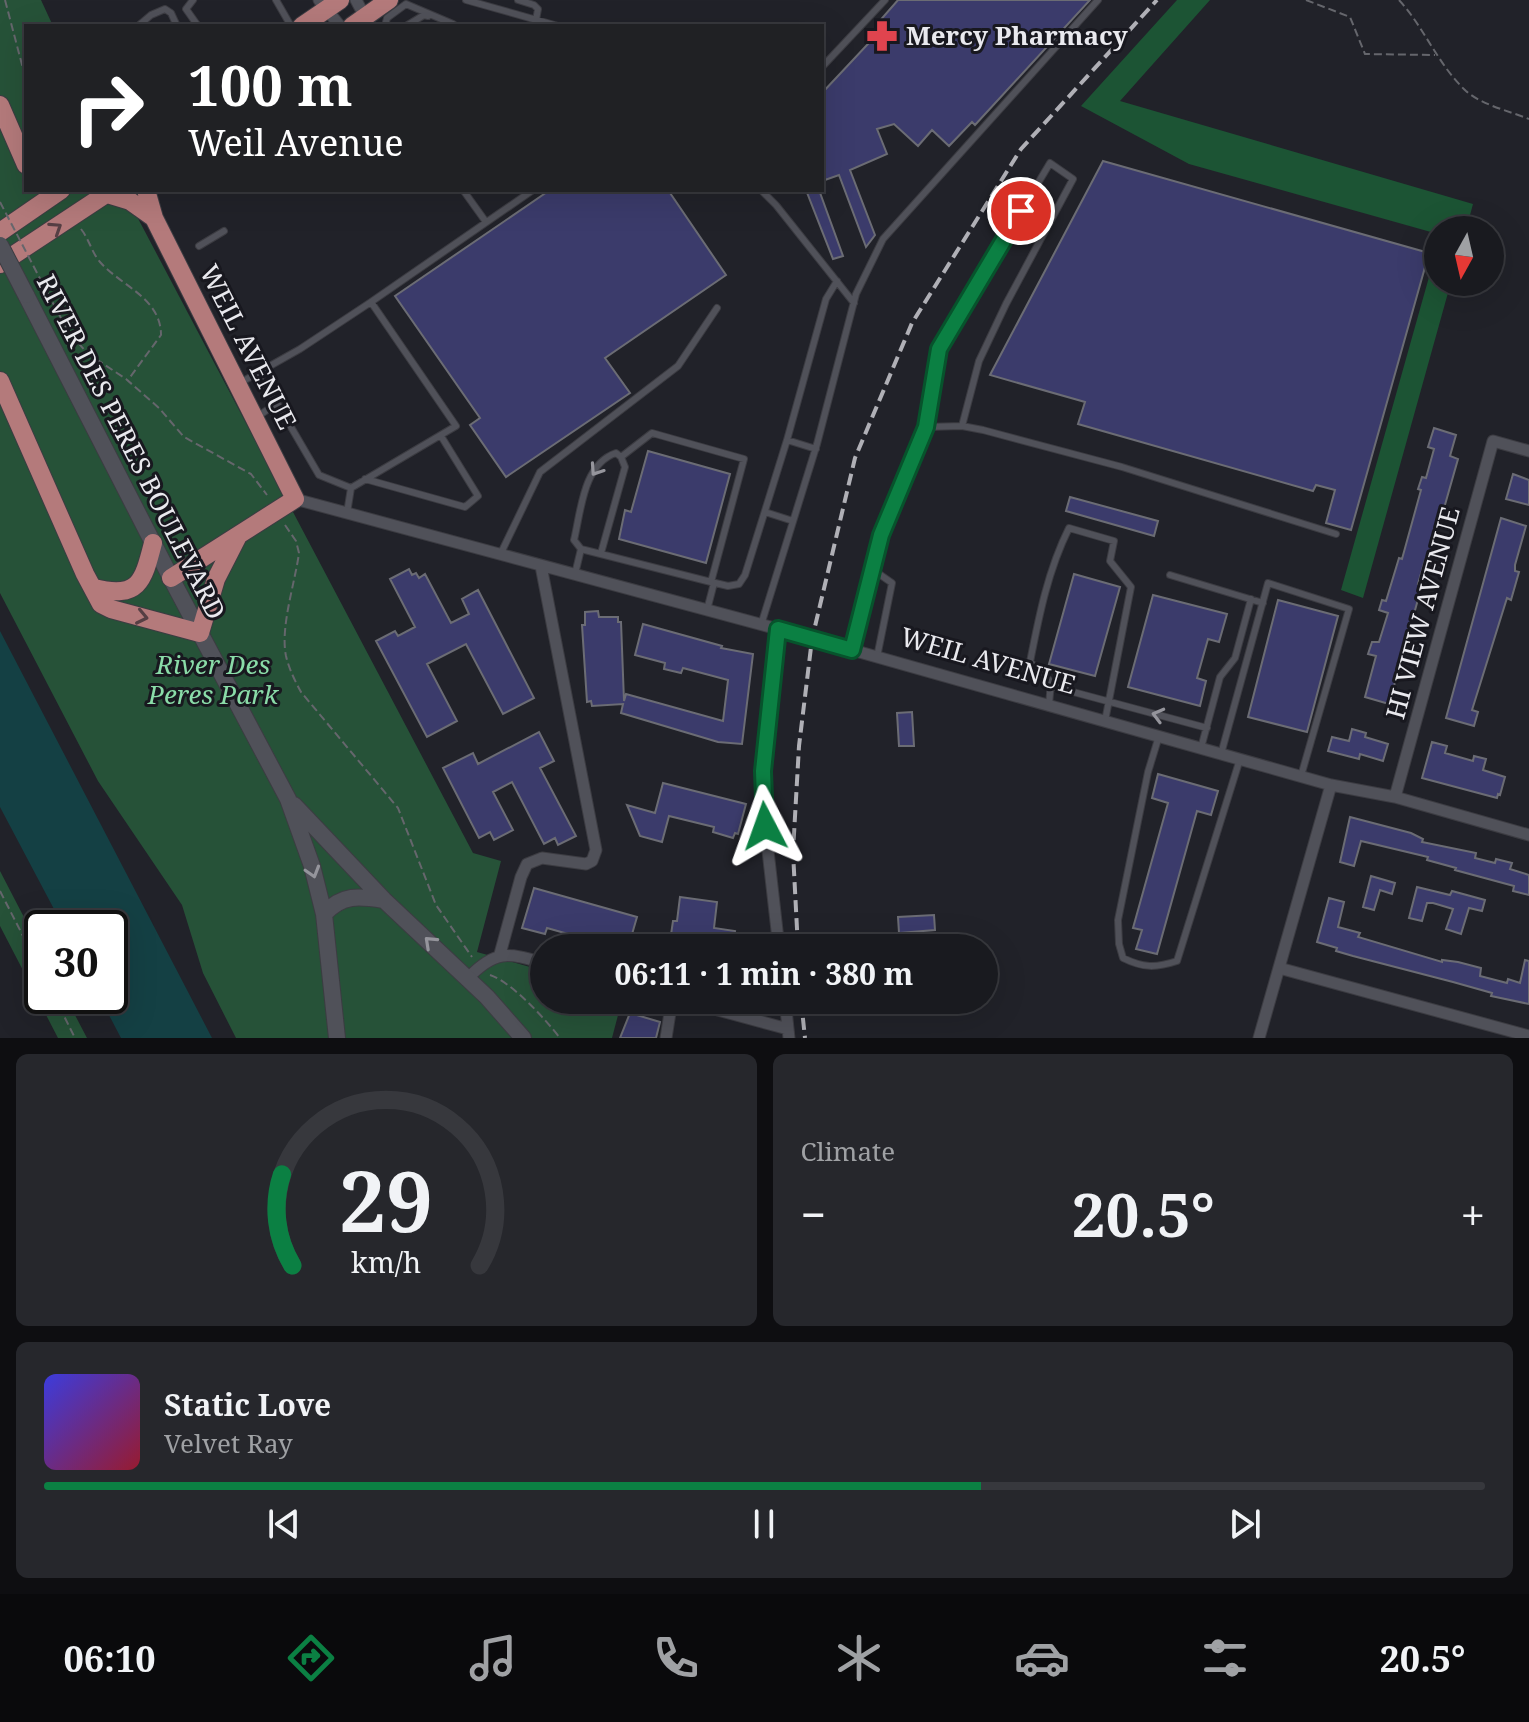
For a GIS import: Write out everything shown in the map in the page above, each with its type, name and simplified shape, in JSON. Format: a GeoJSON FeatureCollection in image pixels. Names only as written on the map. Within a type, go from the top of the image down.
{"type":"FeatureCollection","features":[{"type":"Feature","properties":{"kind":"main road"},"geometry":{"type":"LineString","coordinates":[[360,17],[389,0]]}},
{"type":"Feature","properties":{"kind":"main road"},"geometry":{"type":"LineString","coordinates":[[304,24],[328,3]]}},
{"type":"Feature","properties":{"kind":"main road"},"geometry":{"type":"LineString","coordinates":[[0,105],[24,160]]}},
{"type":"Feature","properties":{"kind":"main road"},"geometry":{"type":"LineString","coordinates":[[30,192],[30,211]]}},
{"type":"Feature","properties":{"kind":"main road"},"geometry":{"type":"LineString","coordinates":[[0,232],[58,192]]}},
{"type":"Feature","properties":{"kind":"main road"},"geometry":{"type":"LineString","coordinates":[[0,264],[110,192],[130,201],[154,218]]}},
{"type":"Feature","properties":{"kind":"main road","name":"WEIL AVENUE"},"geometry":{"type":"LineString","coordinates":[[147,192],[154,218],[295,499]]}},
{"type":"Feature","properties":{"kind":"main road","name":"RIVER DES PERES BOULEVARD"},"geometry":{"type":"LineString","coordinates":[[0,245],[288,799],[312,866],[324,914],[337,1038]]}},
{"type":"Feature","properties":{"kind":"main road"},"geometry":{"type":"LineString","coordinates":[[0,381],[101,604],[200,633],[216,579],[239,533]]}},
{"type":"Feature","properties":{"kind":"main road"},"geometry":{"type":"LineString","coordinates":[[171,578],[295,499]]}},
{"type":"Feature","properties":{"kind":"main road"},"geometry":{"type":"LineString","coordinates":[[94,588],[113,593],[138,585],[145,573],[153,543]]}},
{"type":"Feature","properties":{"kind":"main road","name":"RIVER DES PERES BOULEVARD"},"geometry":{"type":"LineString","coordinates":[[288,799],[384,900],[505,1015],[523,1038]]}},
{"type":"Feature","properties":{"kind":"main road"},"geometry":{"type":"LineString","coordinates":[[324,914],[342,898],[384,900]]}},
{"type":"Feature","properties":{"kind":"street"},"geometry":{"type":"LineString","coordinates":[[328,3],[339,24]]}},
{"type":"Feature","properties":{"kind":"street","name":"HI VIEW AVENUE"},"geometry":{"type":"LineString","coordinates":[[1395,797],[1493,441],[1529,451]]}},
{"type":"Feature","properties":{"kind":"street","name":"WEIL AVENUE"},"geometry":{"type":"LineString","coordinates":[[295,499],[778,629],[1331,785],[1395,797],[1529,835]]}},
{"type":"Feature","properties":{"kind":"street"},"geometry":{"type":"LineString","coordinates":[[500,954],[527,864],[542,858],[586,864],[592,861],[596,850],[541,566]]}},
{"type":"Feature","properties":{"kind":"street"},"geometry":{"type":"LineString","coordinates":[[777,934],[762,798],[778,629]]}},
{"type":"Feature","properties":{"kind":"street"},"geometry":{"type":"LineString","coordinates":[[1259,1038],[1331,785]]}},
{"type":"Feature","properties":{"kind":"street"},"geometry":{"type":"LineString","coordinates":[[468,978],[479,966],[500,954],[530,960]]}},
{"type":"Feature","properties":{"kind":"street"},"geometry":{"type":"LineString","coordinates":[[1279,968],[1529,1036]]}},
{"type":"Feature","properties":{"kind":"street"},"geometry":{"type":"LineString","coordinates":[[666,1038],[670,1014]]}},
{"type":"Feature","properties":{"kind":"street"},"geometry":{"type":"LineString","coordinates":[[725,1014],[789,1034],[787,1014]]}},
{"type":"Feature","properties":{"kind":"lane"},"geometry":{"type":"LineString","coordinates":[[193,0],[186,9],[197,24]]}},
{"type":"Feature","properties":{"kind":"lane"},"geometry":{"type":"LineString","coordinates":[[276,0],[290,24]]}},
{"type":"Feature","properties":{"kind":"lane"},"geometry":{"type":"LineString","coordinates":[[466,0],[551,24]]}},
{"type":"Feature","properties":{"kind":"lane"},"geometry":{"type":"LineString","coordinates":[[518,0],[534,2],[538,9],[536,20]]}},
{"type":"Feature","properties":{"kind":"lane"},"geometry":{"type":"LineString","coordinates":[[824,65],[885,0]]}},
{"type":"Feature","properties":{"kind":"lane"},"geometry":{"type":"LineString","coordinates":[[761,625],[816,449],[854,303],[883,239],[1098,0]]}},
{"type":"Feature","properties":{"kind":"lane"},"geometry":{"type":"LineString","coordinates":[[386,24],[387,18],[406,4],[454,24]]}},
{"type":"Feature","properties":{"kind":"lane"},"geometry":{"type":"LineString","coordinates":[[140,24],[165,9],[171,13],[176,24]]}},
{"type":"Feature","properties":{"kind":"lane"},"geometry":{"type":"LineString","coordinates":[[409,24],[424,15],[453,24]]}},
{"type":"Feature","properties":{"kind":"lane"},"geometry":{"type":"LineString","coordinates":[[852,650],[881,535],[926,427],[939,349],[976,282],[1050,163],[1073,179],[979,361],[962,426]]}},
{"type":"Feature","properties":{"kind":"lane"},"geometry":{"type":"LineString","coordinates":[[464,192],[486,222]]}},
{"type":"Feature","properties":{"kind":"lane"},"geometry":{"type":"LineString","coordinates":[[237,384],[300,349],[530,192]]}},
{"type":"Feature","properties":{"kind":"lane"},"geometry":{"type":"LineString","coordinates":[[763,192],[854,303]]}},
{"type":"Feature","properties":{"kind":"lane"},"geometry":{"type":"LineString","coordinates":[[199,246],[224,231]]}},
{"type":"Feature","properties":{"kind":"lane"},"geometry":{"type":"LineString","coordinates":[[601,553],[625,467],[616,453],[599,463],[590,476],[574,540],[581,549],[713,583],[728,586],[739,584],[745,575],[787,440],[826,299],[837,281]]}},
{"type":"Feature","properties":{"kind":"lane"},"geometry":{"type":"LineString","coordinates":[[347,513],[351,488],[456,426],[371,302]]}},
{"type":"Feature","properties":{"kind":"lane"},"geometry":{"type":"LineString","coordinates":[[500,555],[540,472],[678,366],[717,308]]}},
{"type":"Feature","properties":{"kind":"lane"},"geometry":{"type":"LineString","coordinates":[[256,374],[277,403],[319,475],[351,488]]}},
{"type":"Feature","properties":{"kind":"lane"},"geometry":{"type":"LineString","coordinates":[[255,419],[277,403]]}},
{"type":"Feature","properties":{"kind":"lane"},"geometry":{"type":"LineString","coordinates":[[926,427],[962,426],[1122,467],[1336,534]]}},
{"type":"Feature","properties":{"kind":"lane"},"geometry":{"type":"LineString","coordinates":[[621,457],[652,433],[744,459],[707,610]]}},
{"type":"Feature","properties":{"kind":"lane"},"geometry":{"type":"LineString","coordinates":[[365,479],[465,507],[478,496],[441,436]]}},
{"type":"Feature","properties":{"kind":"lane"},"geometry":{"type":"LineString","coordinates":[[787,440],[816,449]]}},
{"type":"Feature","properties":{"kind":"lane"},"geometry":{"type":"LineString","coordinates":[[765,512],[793,521]]}},
{"type":"Feature","properties":{"kind":"lane"},"geometry":{"type":"LineString","coordinates":[[1049,705],[1051,682],[1030,662],[1056,554],[1069,528],[1114,541],[1110,561],[1131,587],[1105,721]]}},
{"type":"Feature","properties":{"kind":"lane"},"geometry":{"type":"LineString","coordinates":[[574,575],[581,549]]}},
{"type":"Feature","properties":{"kind":"lane"},"geometry":{"type":"LineString","coordinates":[[872,569],[892,583],[877,657]]}},
{"type":"Feature","properties":{"kind":"lane"},"geometry":{"type":"LineString","coordinates":[[1170,575],[1263,603]]}},
{"type":"Feature","properties":{"kind":"lane"},"geometry":{"type":"LineString","coordinates":[[1221,754],[1268,583],[1349,609],[1301,776]]}},
{"type":"Feature","properties":{"kind":"lane"},"geometry":{"type":"LineString","coordinates":[[1201,748],[1220,677],[1235,658],[1251,599]]}},
{"type":"Feature","properties":{"kind":"lane"},"geometry":{"type":"LineString","coordinates":[[1051,686],[1207,728]]}},
{"type":"Feature","properties":{"kind":"lane"},"geometry":{"type":"LineString","coordinates":[[1159,736],[1148,772],[1118,920],[1123,958],[1136,965],[1156,968],[1177,961],[1240,759]]}},
{"type":"Feature","properties":{"kind":"path"},"geometry":{"type":"LineString","coordinates":[[5,0],[24,72]]}},
{"type":"Feature","properties":{"kind":"path"},"geometry":{"type":"LineString","coordinates":[[1306,0],[1350,17],[1365,54],[1436,55]]}},
{"type":"Feature","properties":{"kind":"path"},"geometry":{"type":"LineString","coordinates":[[1399,0],[1436,55],[1467,91],[1480,100],[1529,119]]}},
{"type":"Feature","properties":{"kind":"path"},"geometry":{"type":"LineString","coordinates":[[0,202],[68,331],[87,353],[159,408],[184,437],[251,474],[270,499]]}},
{"type":"Feature","properties":{"kind":"path"},"geometry":{"type":"LineString","coordinates":[[73,217],[89,239],[100,262],[148,302],[161,326],[161,335],[127,381]]}},
{"type":"Feature","properties":{"kind":"path"},"geometry":{"type":"LineString","coordinates":[[284,523],[296,541],[299,553],[286,632],[285,654],[292,676],[301,692],[398,808],[436,905],[471,956]]}},
{"type":"Feature","properties":{"kind":"path"},"geometry":{"type":"LineString","coordinates":[[0,891],[24,938]]}},
{"type":"Feature","properties":{"kind":"path"},"geometry":{"type":"LineString","coordinates":[[489,974],[499,978],[537,1012],[560,1038]]}},
{"type":"Feature","properties":{"kind":"path"},"geometry":{"type":"LineString","coordinates":[[63,1014],[75,1038]]}},
{"type":"Feature","properties":{"kind":"green space","name":"River Des Peres Park"},"geometry":{"type":"Polygon","coordinates":[[[0,0],[41,0],[52,24],[24,24],[24,192],[124,192],[473,853],[501,861],[477,952],[530,967],[530,1014],[618,1014],[612,1038],[236,1038],[203,973],[182,905],[98,781],[0,593],[0,0]]]}},
{"type":"Feature","properties":{"kind":"green space"},"geometry":{"type":"Polygon","coordinates":[[[1177,0],[1210,0],[1120,101],[1473,204],[1470,216],[1424,216],[1424,230],[1189,164],[1081,106],[1177,0]]]}},
{"type":"Feature","properties":{"kind":"green space"},"geometry":{"type":"Polygon","coordinates":[[[1424,295],[1447,296],[1363,598],[1341,590],[1424,295]]]}},
{"type":"Feature","properties":{"kind":"green space"},"geometry":{"type":"Polygon","coordinates":[[[0,871],[24,917],[24,972],[0,926],[0,871]]]}},
{"type":"Feature","properties":{"kind":"green space"},"geometry":{"type":"Polygon","coordinates":[[[46,1014],[74,1014],[87,1038],[58,1038],[46,1014]]]}},
{"type":"Feature","properties":{"kind":"water"},"geometry":{"type":"Polygon","coordinates":[[[0,631],[212,1038],[121,1038],[108,1014],[128,1014],[128,910],[54,910],[0,807],[0,631]]]}},
{"type":"Feature","properties":{"kind":"building"},"geometry":{"type":"Polygon","coordinates":[[[898,0],[1090,0],[975,125],[972,122],[949,146],[932,130],[918,146],[894,124],[877,129],[887,154],[850,170],[875,235],[866,247],[839,175],[824,180],[824,91],[882,29],[877,24],[898,0]]]}},
{"type":"Feature","properties":{"kind":"building"},"geometry":{"type":"Polygon","coordinates":[[[1103,161],[1424,252],[1424,271],[1351,530],[1326,523],[1335,490],[1316,485],[1313,491],[1078,424],[1085,402],[990,375],[1103,161]]]}},
{"type":"Feature","properties":{"kind":"building"},"geometry":{"type":"Polygon","coordinates":[[[547,192],[669,192],[726,275],[605,358],[630,393],[506,477],[470,425],[480,418],[395,296],[547,192]]]}},
{"type":"Feature","properties":{"kind":"building"},"geometry":{"type":"Polygon","coordinates":[[[807,192],[820,192],[843,256],[833,259],[807,192]]]}},
{"type":"Feature","properties":{"kind":"building"},"geometry":{"type":"Polygon","coordinates":[[[1434,428],[1456,435],[1450,456],[1458,459],[1429,561],[1425,560],[1418,584],[1422,585],[1389,704],[1365,697],[1376,656],[1368,654],[1372,642],[1379,642],[1388,613],[1379,610],[1382,600],[1386,601],[1399,558],[1402,559],[1421,490],[1418,489],[1422,477],[1426,478],[1434,449],[1428,447],[1434,428]]]}},
{"type":"Feature","properties":{"kind":"building"},"geometry":{"type":"Polygon","coordinates":[[[648,451],[730,474],[706,563],[619,539],[625,510],[631,512],[648,451]]]}},
{"type":"Feature","properties":{"kind":"building"},"geometry":{"type":"Polygon","coordinates":[[[1513,474],[1529,480],[1529,505],[1506,499],[1513,474]]]}},
{"type":"Feature","properties":{"kind":"building"},"geometry":{"type":"Polygon","coordinates":[[[1070,497],[1158,521],[1154,536],[1066,511],[1070,497]]]}},
{"type":"Feature","properties":{"kind":"building"},"geometry":{"type":"Polygon","coordinates":[[[1501,518],[1526,526],[1515,565],[1515,571],[1519,572],[1511,600],[1507,598],[1472,710],[1478,712],[1474,726],[1446,718],[1501,518]]]}},
{"type":"Feature","properties":{"kind":"building"},"geometry":{"type":"Polygon","coordinates":[[[409,569],[412,575],[416,573],[419,578],[425,574],[451,623],[469,614],[462,599],[478,590],[534,698],[503,714],[466,644],[427,664],[457,721],[427,737],[376,641],[395,631],[398,636],[415,627],[390,579],[409,569]]]}},
{"type":"Feature","properties":{"kind":"building"},"geometry":{"type":"Polygon","coordinates":[[[1074,574],[1120,587],[1095,676],[1049,664],[1074,574]]]}},
{"type":"Feature","properties":{"kind":"building"},"geometry":{"type":"Polygon","coordinates":[[[1153,595],[1227,614],[1219,642],[1208,639],[1197,678],[1206,681],[1200,706],[1128,687],[1153,595]]]}},
{"type":"Feature","properties":{"kind":"building"},"geometry":{"type":"Polygon","coordinates":[[[1278,600],[1338,616],[1307,732],[1248,717],[1278,600]]]}},
{"type":"Feature","properties":{"kind":"building"},"geometry":{"type":"Polygon","coordinates":[[[598,611],[599,617],[618,617],[618,622],[621,622],[624,701],[626,694],[723,721],[728,680],[683,668],[681,673],[664,669],[665,663],[635,655],[643,624],[721,648],[753,654],[742,744],[718,742],[621,713],[623,704],[592,706],[591,701],[587,702],[582,625],[585,625],[585,612],[598,611]]]}},
{"type":"Feature","properties":{"kind":"building"},"geometry":{"type":"Polygon","coordinates":[[[912,712],[914,746],[899,746],[897,713],[912,712]]]}},
{"type":"Feature","properties":{"kind":"building"},"geometry":{"type":"Polygon","coordinates":[[[1352,729],[1388,744],[1383,761],[1360,754],[1359,759],[1328,751],[1332,737],[1349,741],[1352,729]]]}},
{"type":"Feature","properties":{"kind":"building"},"geometry":{"type":"Polygon","coordinates":[[[539,732],[554,761],[540,768],[576,836],[558,845],[555,838],[544,844],[512,782],[493,792],[513,830],[494,840],[490,832],[479,838],[443,768],[473,753],[478,764],[539,732]]]}},
{"type":"Feature","properties":{"kind":"building"},"geometry":{"type":"Polygon","coordinates":[[[1432,742],[1447,746],[1445,753],[1473,761],[1474,756],[1486,759],[1483,770],[1505,777],[1500,795],[1497,798],[1422,778],[1432,742]]]}},
{"type":"Feature","properties":{"kind":"building"},"geometry":{"type":"Polygon","coordinates":[[[1158,774],[1218,791],[1211,815],[1197,811],[1157,954],[1136,949],[1142,930],[1133,928],[1168,803],[1152,798],[1158,774]]]}},
{"type":"Feature","properties":{"kind":"building"},"geometry":{"type":"Polygon","coordinates":[[[663,783],[746,804],[738,834],[735,833],[733,838],[713,832],[714,827],[669,816],[662,842],[640,836],[627,805],[655,813],[663,783]]]}},
{"type":"Feature","properties":{"kind":"building"},"geometry":{"type":"Polygon","coordinates":[[[1350,817],[1411,833],[1423,839],[1422,842],[1476,853],[1475,858],[1512,863],[1510,869],[1529,875],[1529,895],[1513,891],[1514,886],[1427,860],[1428,857],[1361,841],[1354,866],[1340,862],[1350,817]]]}},
{"type":"Feature","properties":{"kind":"building"},"geometry":{"type":"Polygon","coordinates":[[[1371,876],[1395,883],[1392,894],[1380,890],[1374,910],[1363,907],[1371,876]]]}},
{"type":"Feature","properties":{"kind":"building"},"geometry":{"type":"Polygon","coordinates":[[[1417,887],[1450,895],[1452,891],[1485,900],[1482,911],[1469,908],[1461,934],[1446,929],[1453,909],[1427,903],[1422,921],[1409,918],[1417,887]]]}},
{"type":"Feature","properties":{"kind":"building"},"geometry":{"type":"Polygon","coordinates":[[[534,888],[637,917],[632,934],[568,934],[547,928],[545,934],[522,928],[534,888]]]}},
{"type":"Feature","properties":{"kind":"building"},"geometry":{"type":"Polygon","coordinates":[[[680,897],[717,902],[714,928],[735,931],[734,934],[671,934],[673,921],[677,921],[680,897]]]}},
{"type":"Feature","properties":{"kind":"building"},"geometry":{"type":"Polygon","coordinates":[[[1329,898],[1344,902],[1338,927],[1360,933],[1358,937],[1442,962],[1458,962],[1481,968],[1480,976],[1520,983],[1525,960],[1529,961],[1529,1004],[1353,956],[1317,942],[1329,898]]]}},
{"type":"Feature","properties":{"kind":"building"},"geometry":{"type":"Polygon","coordinates":[[[934,915],[935,930],[899,933],[898,917],[934,915]]]}},
{"type":"Feature","properties":{"kind":"building"},"geometry":{"type":"Polygon","coordinates":[[[630,1014],[660,1022],[656,1038],[620,1038],[630,1014]]]}},
{"type":"Feature","properties":{"kind":"railway"},"geometry":{"type":"LineString","coordinates":[[797,934],[793,852],[799,746],[812,639],[855,458],[912,323],[1021,149],[1157,0]]}},
{"type":"Feature","properties":{"kind":"railway"},"geometry":{"type":"LineString","coordinates":[[802,1014],[805,1038]]}},
{"type":"Feature","properties":{"kind":"place","name":"Mercy Pharmacy"},"geometry":{"type":"Point","coordinates":[882,36]}},
{"type":"Feature","properties":{"kind":"route"},"geometry":{"type":"LineString","coordinates":[[765,826],[763,771],[778,629],[852,650],[881,535],[926,427],[939,349],[976,282],[1021,211]]}}]}
